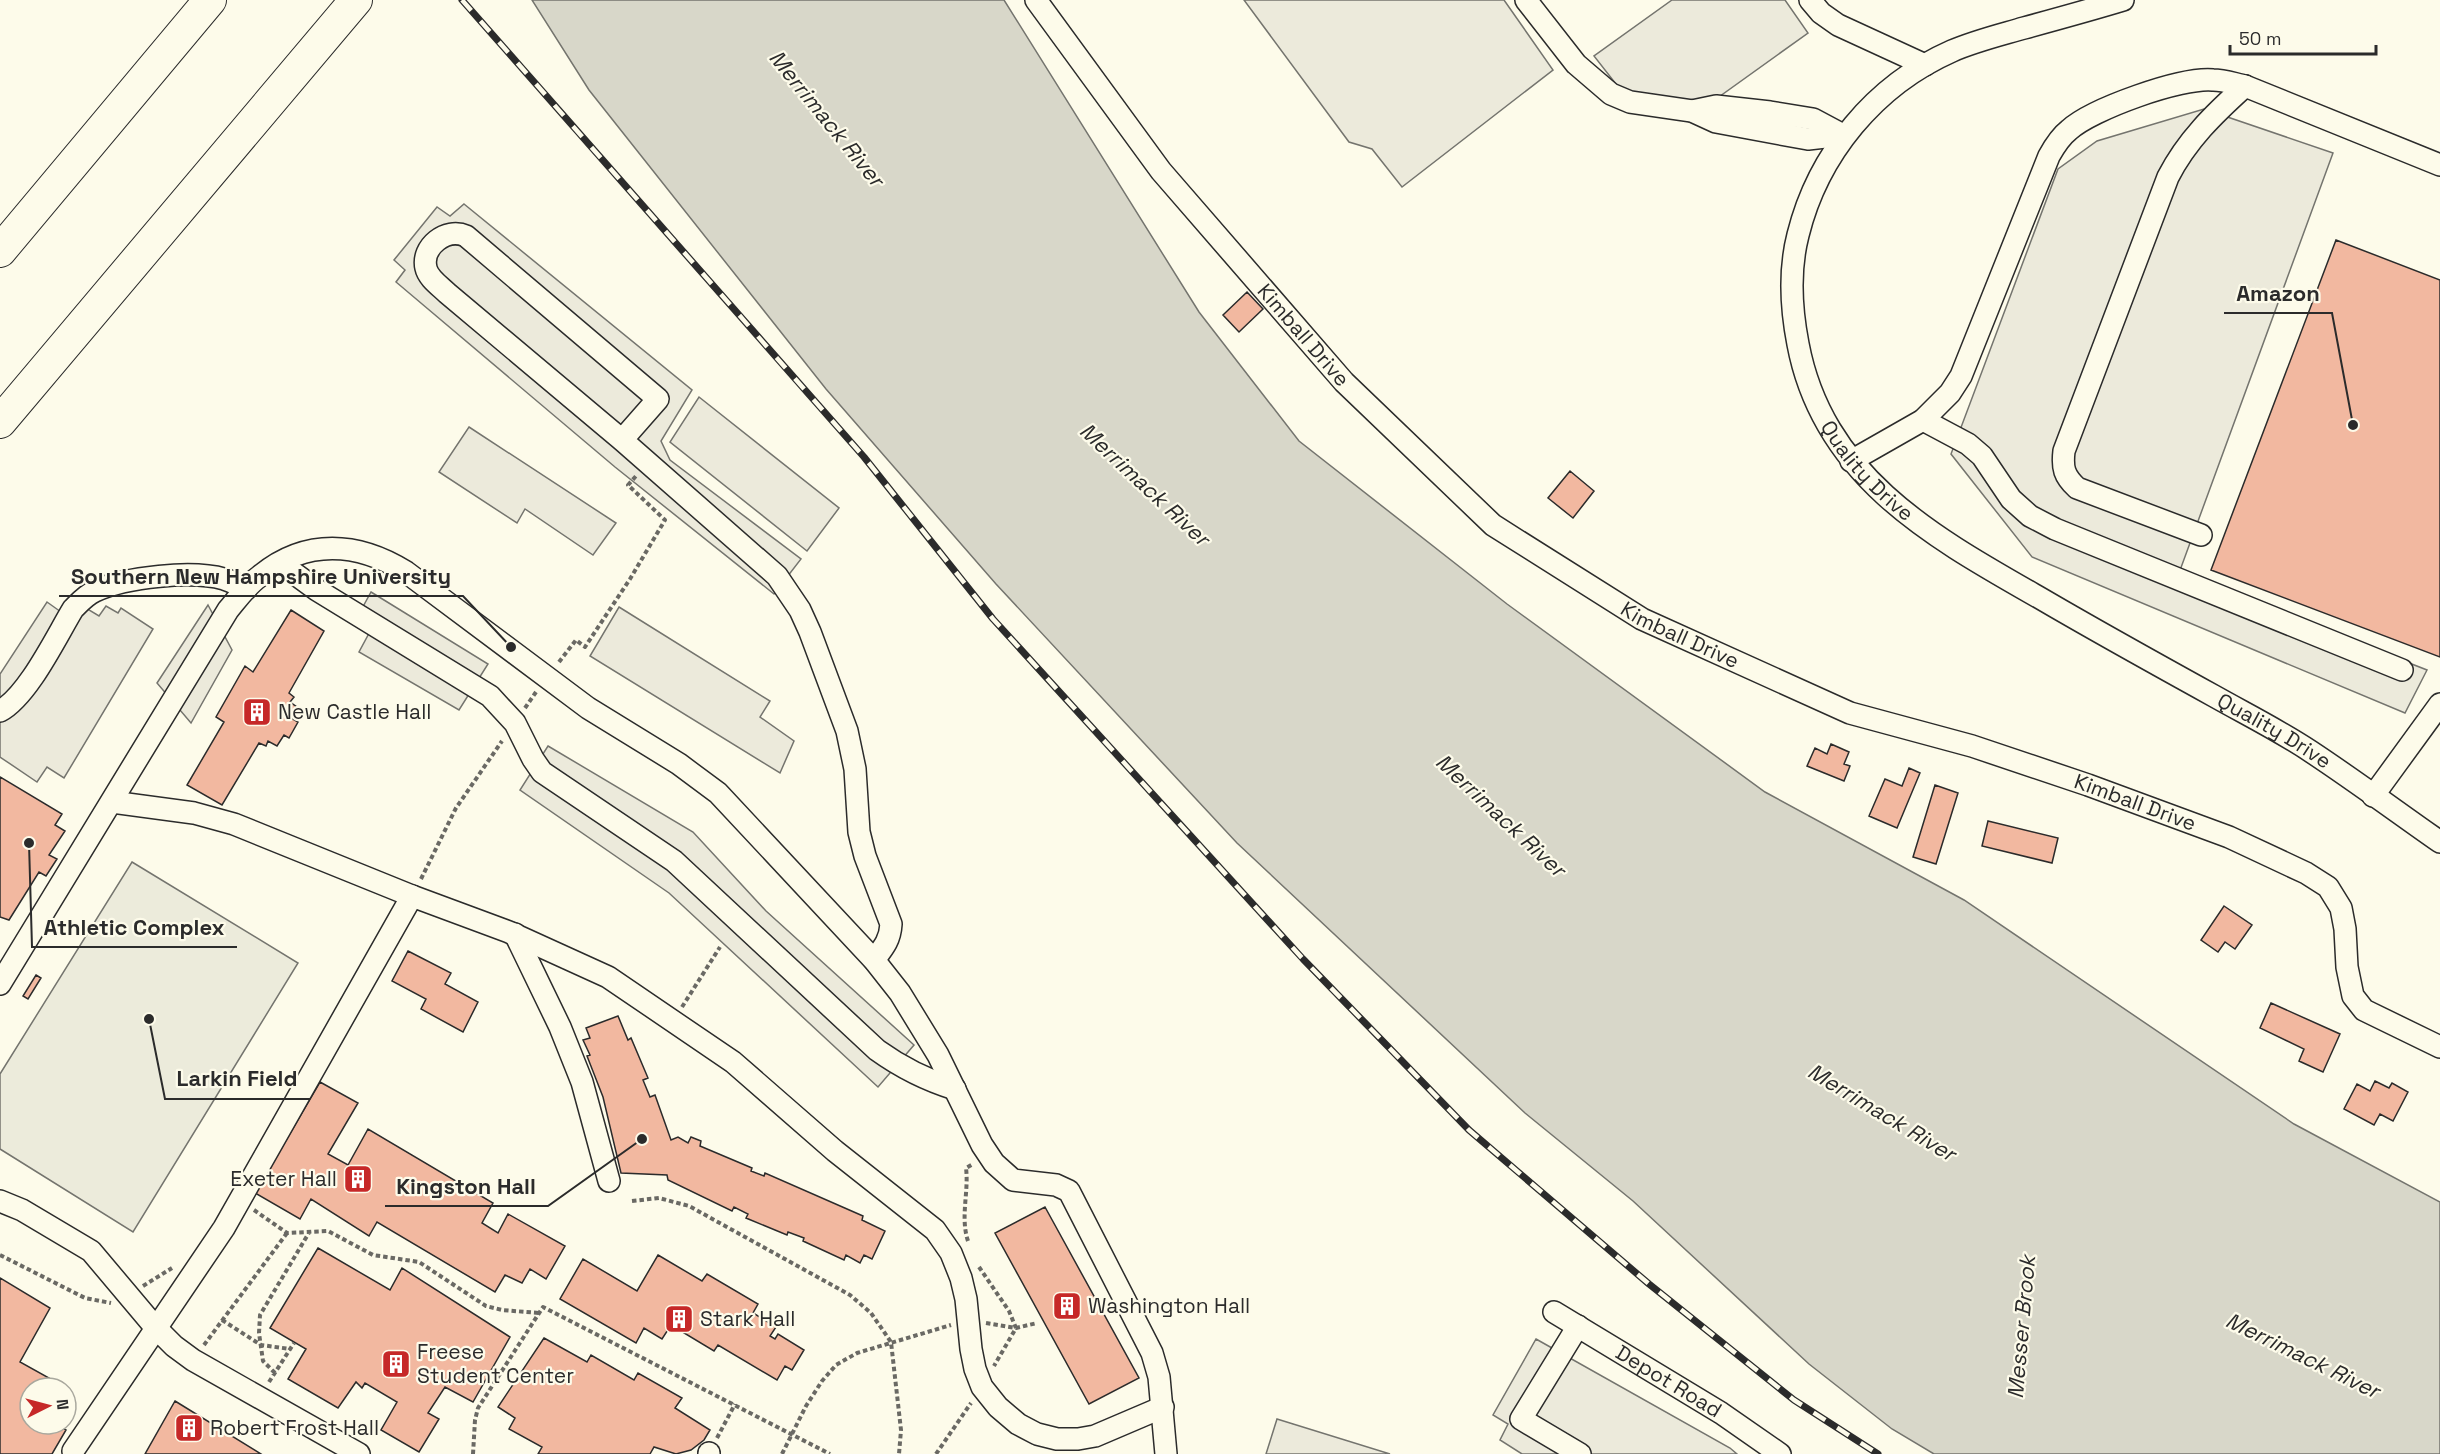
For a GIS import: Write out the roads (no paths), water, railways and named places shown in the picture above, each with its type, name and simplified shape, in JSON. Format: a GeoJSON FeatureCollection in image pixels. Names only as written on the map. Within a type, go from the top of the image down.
{"type":"FeatureCollection","features":[{"type":"Feature","properties":{"kind":"highway"},"geometry":{"type":"LineString","coordinates":[[0,251],[210,0]]}},
{"type":"Feature","properties":{"kind":"highway"},"geometry":{"type":"LineString","coordinates":[[0,422],[356,0]]}},
{"type":"Feature","properties":{"kind":"street","name":"Kimball Drive"},"geometry":{"type":"LineString","coordinates":[[1036,0],[1161,171],[1344,382],[1493,525],[1642,619],[1850,713],[1972,746],[2088,785],[2229,837],[2306,873],[2328,887],[2341,908],[2345,929],[2347,966],[2353,996],[2364,1010],[2440,1047]]}},
{"type":"Feature","properties":{"kind":"street"},"geometry":{"type":"LineString","coordinates":[[1526,0],[1576,64],[1611,94],[1630,102],[1692,111],[1716,106],[1813,119],[1843,135]]}},
{"type":"Feature","properties":{"kind":"street"},"geometry":{"type":"LineString","coordinates":[[1810,0],[1821,13],[1838,25],[1925,64]]}},
{"type":"Feature","properties":{"kind":"street","name":"Quality Drive"},"geometry":{"type":"LineString","coordinates":[[2123,0],[1984,40],[1925,64],[1888,92],[1843,135],[1818,176],[1803,216],[1794,250],[1792,286],[1794,327],[1802,369],[1815,404],[1832,435],[1851,461],[1887,497],[1923,526],[1976,562],[2309,750],[2440,842]]}},
{"type":"Feature","properties":{"kind":"street"},"geometry":{"type":"LineString","coordinates":[[1851,461],[1923,420],[1950,393],[1961,376],[2049,156],[2069,130],[2086,118],[2187,82],[2212,79],[2245,86],[2440,165]]}},
{"type":"Feature","properties":{"kind":"street"},"geometry":{"type":"LineString","coordinates":[[2201,535],[2078,488],[2067,479],[2062,466],[2064,451],[2168,177],[2189,141],[2211,116],[2245,86]]}},
{"type":"Feature","properties":{"kind":"street"},"geometry":{"type":"LineString","coordinates":[[622,440],[658,399],[466,236],[445,234],[435,243],[425,264],[427,272],[447,294],[622,440],[777,576],[800,610],[848,731],[855,769],[859,832],[865,856],[891,924],[887,944],[874,960]]}},
{"type":"Feature","properties":{"kind":"street"},"geometry":{"type":"LineString","coordinates":[[1923,420],[1968,444],[1982,456],[2011,499],[2030,516],[2055,529],[2402,670]]}},
{"type":"Feature","properties":{"kind":"street"},"geometry":{"type":"LineString","coordinates":[[0,984],[228,610],[246,589],[260,575],[308,551],[338,548],[374,555],[406,573],[588,708],[679,764],[718,793],[874,960],[919,1023],[989,1156],[1005,1175],[1013,1180],[1056,1185],[1069,1191],[1152,1353],[1160,1377],[1166,1454]]}},
{"type":"Feature","properties":{"kind":"street"},"geometry":{"type":"LineString","coordinates":[[280,563],[316,590],[490,696],[515,723],[542,772],[674,861],[877,1050],[904,1069],[931,1082],[955,1089]]}},
{"type":"Feature","properties":{"kind":"street"},"geometry":{"type":"LineString","coordinates":[[0,711],[9,706],[23,690],[74,609],[83,598],[94,592],[130,580],[201,576],[225,579],[246,589]]}},
{"type":"Feature","properties":{"kind":"street"},"geometry":{"type":"LineString","coordinates":[[2373,796],[2440,704]]}},
{"type":"Feature","properties":{"kind":"street"},"geometry":{"type":"LineString","coordinates":[[112,802],[194,813],[234,824],[412,896],[515,934],[608,977],[733,1062],[835,1151],[935,1230],[951,1253],[961,1278],[975,1369],[982,1387],[998,1407],[1018,1424],[1037,1434],[1067,1439],[1095,1436],[1163,1407]]}},
{"type":"Feature","properties":{"kind":"street"},"geometry":{"type":"LineString","coordinates":[[73,1451],[155,1327],[202,1262],[412,896]]}},
{"type":"Feature","properties":{"kind":"street"},"geometry":{"type":"LineString","coordinates":[[515,934],[560,1027],[582,1082],[609,1181]]}},
{"type":"Feature","properties":{"kind":"street"},"geometry":{"type":"LineString","coordinates":[[0,1201],[22,1210],[91,1251],[155,1327],[174,1346],[193,1360],[258,1398],[331,1447],[359,1454]]}},
{"type":"Feature","properties":{"kind":"street","name":"Depot Road"},"geometry":{"type":"LineString","coordinates":[[1554,1312],[1720,1413],[1780,1454]]}},
{"type":"Feature","properties":{"kind":"street"},"geometry":{"type":"LineString","coordinates":[[1578,1326],[1521,1419],[1580,1454]]}},
{"type":"Feature","properties":{"kind":"water"},"geometry":{"type":"Polygon","coordinates":[[[532,0],[1004,0],[1199,312],[1299,441],[1507,604],[1765,792],[1964,900],[2294,1124],[2440,1202],[2440,1454],[1934,1454],[1892,1429],[1809,1364],[1633,1201],[1525,1113],[1237,843],[996,584],[826,389],[589,90],[532,0]]]}},
{"type":"Feature","properties":{"kind":"railway"},"geometry":{"type":"LineString","coordinates":[[462,0],[864,457],[993,619],[1303,959],[1469,1130],[1649,1284],[1794,1400],[1878,1454]]}},
{"type":"Feature","properties":{"kind":"place","name":"Amazon"},"geometry":{"type":"Point","coordinates":[2353,425]}},
{"type":"Feature","properties":{"kind":"place","name":"Southern New Hampshire University"},"geometry":{"type":"Point","coordinates":[511,647]}},
{"type":"Feature","properties":{"kind":"place","name":"New Castle Hall"},"geometry":{"type":"Point","coordinates":[257,712]}},
{"type":"Feature","properties":{"kind":"place","name":"Athletic Complex"},"geometry":{"type":"Point","coordinates":[29,843]}},
{"type":"Feature","properties":{"kind":"place","name":"Larkin Field"},"geometry":{"type":"Point","coordinates":[149,1019]}},
{"type":"Feature","properties":{"kind":"place","name":"Kingston Hall"},"geometry":{"type":"Point","coordinates":[642,1139]}},
{"type":"Feature","properties":{"kind":"place","name":"Exeter Hall"},"geometry":{"type":"Point","coordinates":[358,1179]}},
{"type":"Feature","properties":{"kind":"place","name":"Washington Hall"},"geometry":{"type":"Point","coordinates":[1067,1306]}},
{"type":"Feature","properties":{"kind":"place","name":"Stark Hall"},"geometry":{"type":"Point","coordinates":[679,1319]}},
{"type":"Feature","properties":{"kind":"place","name":"Freese Student Center"},"geometry":{"type":"Point","coordinates":[396,1364]}},
{"type":"Feature","properties":{"kind":"place","name":"Robert Frost Hall"},"geometry":{"type":"Point","coordinates":[189,1428]}},
{"type":"Feature","properties":{"kind":"water label","name":"Merrimack River"},"geometry":{"type":"Point","coordinates":[827,118]}},
{"type":"Feature","properties":{"kind":"water label","name":"Merrimack River"},"geometry":{"type":"Point","coordinates":[1145,484]}},
{"type":"Feature","properties":{"kind":"water label","name":"Merrimack River"},"geometry":{"type":"Point","coordinates":[1501,815]}},
{"type":"Feature","properties":{"kind":"water label","name":"Merrimack River"},"geometry":{"type":"Point","coordinates":[1882,1112]}},
{"type":"Feature","properties":{"kind":"water label","name":"Messer Brook"},"geometry":{"type":"Point","coordinates":[2021,1327]}},
{"type":"Feature","properties":{"kind":"water label","name":"Merrimack River"},"geometry":{"type":"Point","coordinates":[2303,1355]}}]}
